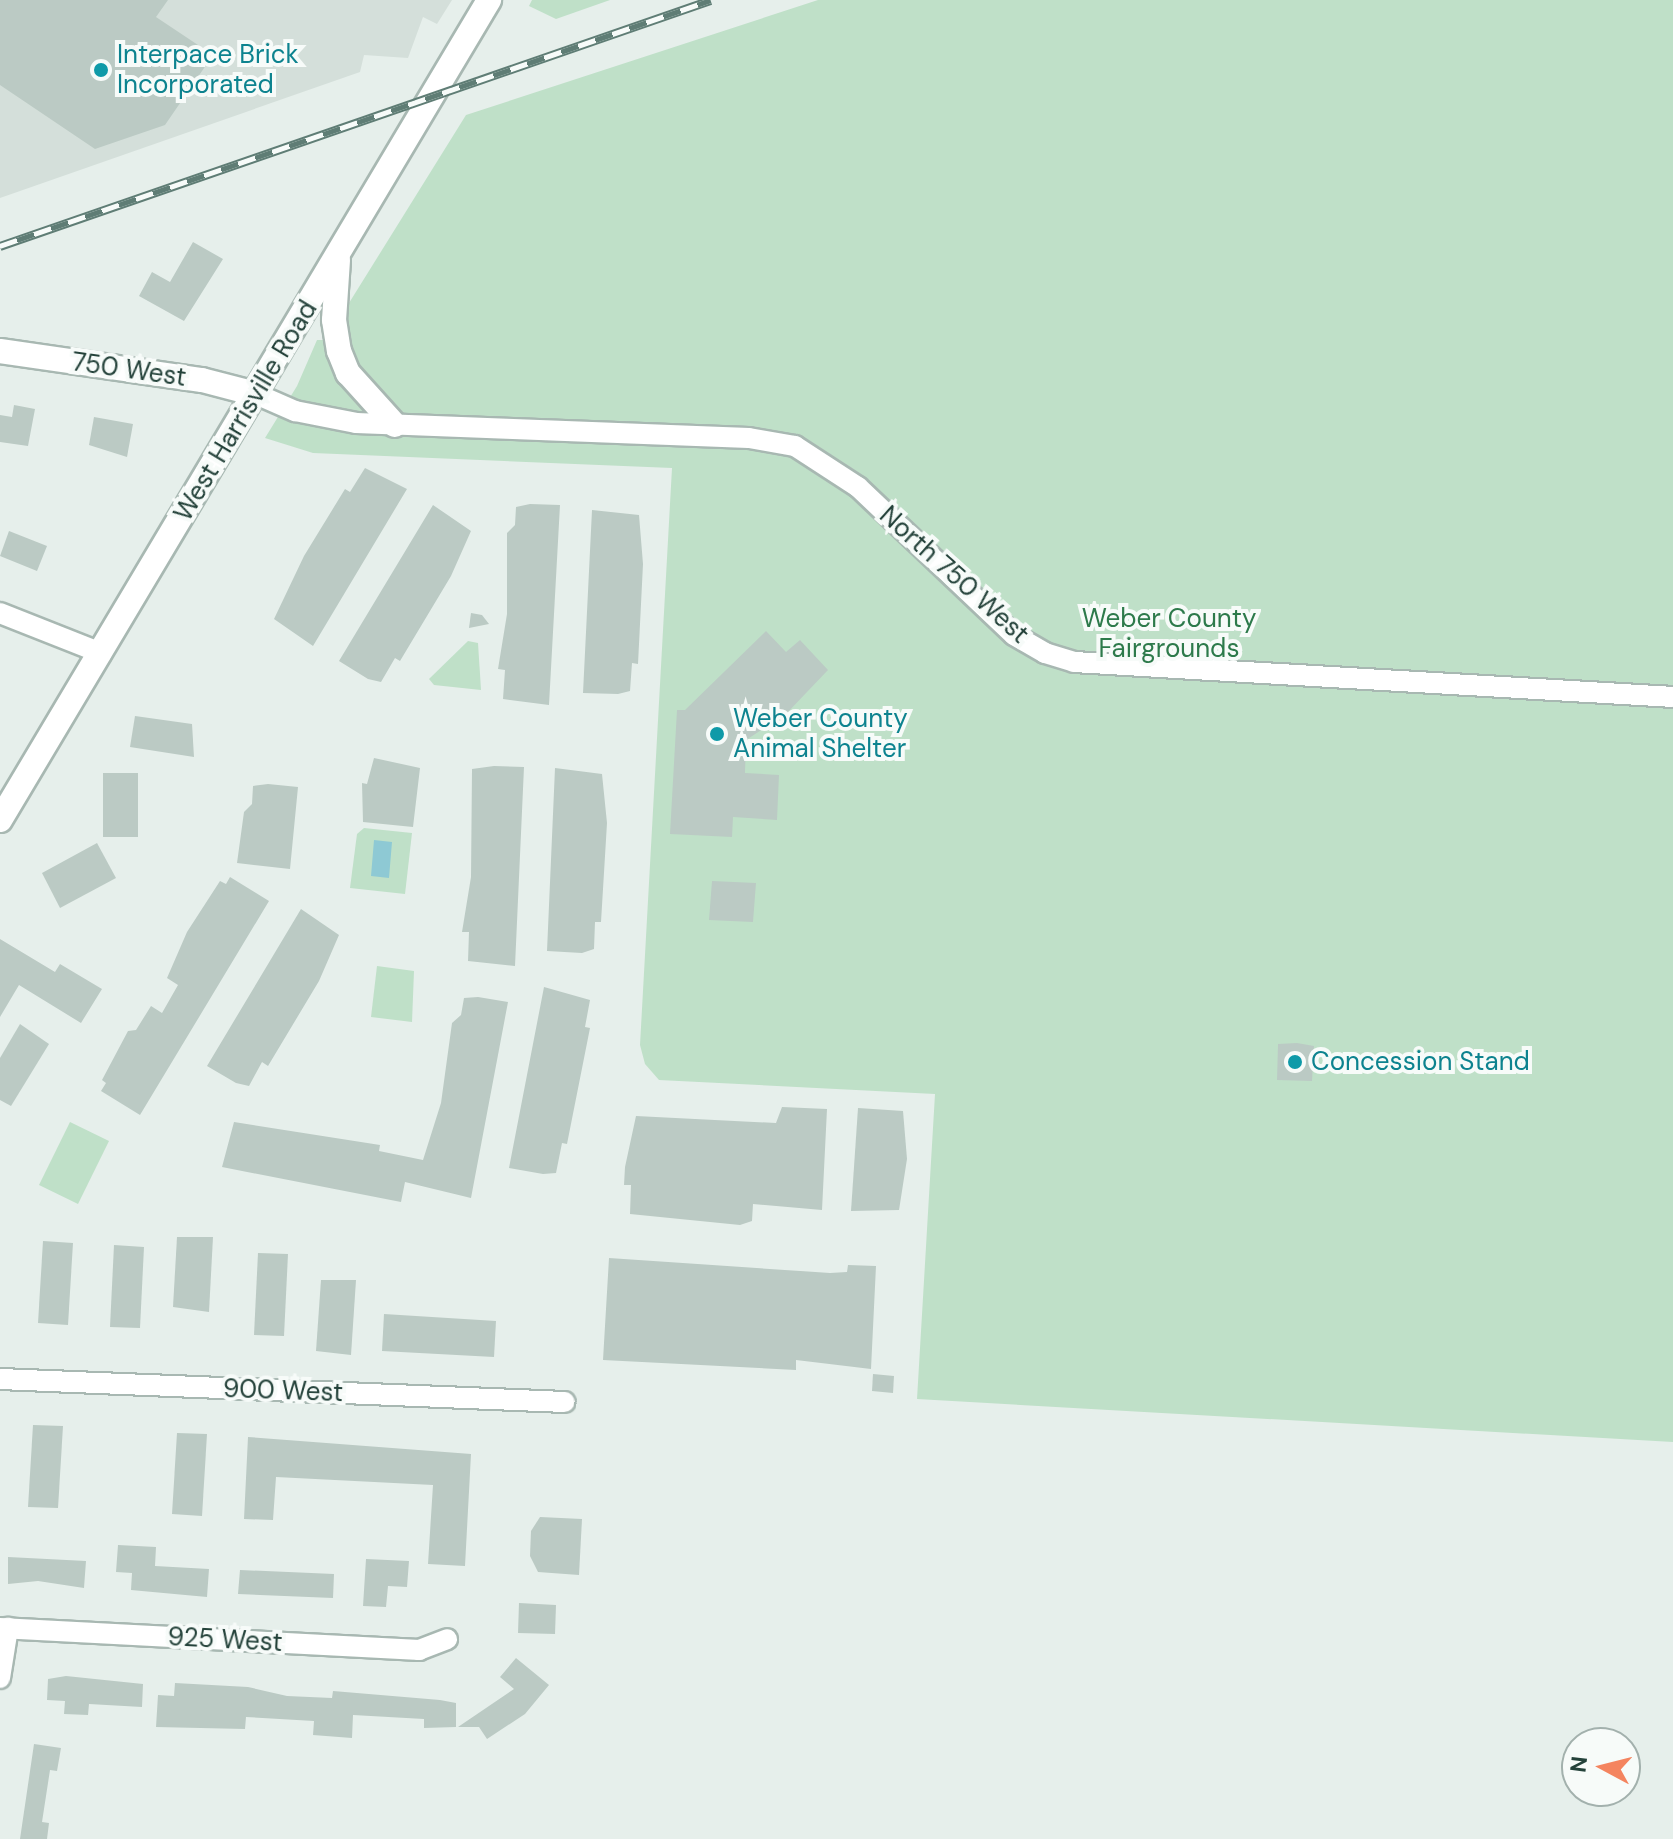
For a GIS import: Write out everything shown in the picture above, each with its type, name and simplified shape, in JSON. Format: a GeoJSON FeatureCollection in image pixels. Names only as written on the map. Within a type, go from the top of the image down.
{"type":"FeatureCollection","features":[{"type":"Feature","properties":{"kind":"main road","name":"West Harrisville Road"},"geometry":{"type":"LineString","coordinates":[[0,820],[489,0]]}},
{"type":"Feature","properties":{"kind":"main road"},"geometry":{"type":"LineString","coordinates":[[338,257],[334,322],[339,351],[348,373],[395,425]]}},
{"type":"Feature","properties":{"kind":"main road","name":"750 West"},"geometry":{"type":"LineString","coordinates":[[0,351],[202,380],[256,394]]}},
{"type":"Feature","properties":{"kind":"street","name":"North 750 West"},"geometry":{"type":"LineString","coordinates":[[256,394],[321,418],[395,425],[749,438],[795,446],[858,487],[1014,635],[1045,653],[1074,662],[1673,697]]}},
{"type":"Feature","properties":{"kind":"street"},"geometry":{"type":"LineString","coordinates":[[0,613],[101,653]]}},
{"type":"Feature","properties":{"kind":"street","name":"900 West"},"geometry":{"type":"LineString","coordinates":[[0,1379],[565,1402]]}},
{"type":"Feature","properties":{"kind":"street"},"geometry":{"type":"LineString","coordinates":[[0,1678],[4,1628]]}},
{"type":"Feature","properties":{"kind":"street","name":"925 West"},"geometry":{"type":"LineString","coordinates":[[4,1628],[419,1650],[447,1639]]}},
{"type":"Feature","properties":{"kind":"shaded area","name":"Interpace Brick Incorporated"},"geometry":{"type":"Polygon","coordinates":[[[0,0],[452,0],[437,24],[423,17],[408,58],[364,55],[360,72],[0,198],[0,0]]]}},
{"type":"Feature","properties":{"kind":"green space"},"geometry":{"type":"Polygon","coordinates":[[[532,0],[610,0],[556,19],[529,6],[532,0]]]}},
{"type":"Feature","properties":{"kind":"green space","name":"Weber County Fairgrounds"},"geometry":{"type":"Polygon","coordinates":[[[818,0],[1673,0],[1673,1442],[917,1399],[935,1094],[659,1080],[645,1064],[640,1045],[672,468],[313,453],[265,438],[297,386],[317,340],[326,340],[466,115],[818,0]]]}},
{"type":"Feature","properties":{"kind":"green space"},"geometry":{"type":"Polygon","coordinates":[[[468,641],[478,643],[481,690],[434,685],[429,679],[468,641]]]}},
{"type":"Feature","properties":{"kind":"green space"},"geometry":{"type":"Polygon","coordinates":[[[364,828],[412,833],[405,894],[350,888],[357,834],[364,828]]]}},
{"type":"Feature","properties":{"kind":"green space"},"geometry":{"type":"Polygon","coordinates":[[[377,966],[414,971],[412,1022],[371,1017],[377,966]]]}},
{"type":"Feature","properties":{"kind":"green space"},"geometry":{"type":"Polygon","coordinates":[[[70,1122],[109,1141],[78,1204],[39,1185],[70,1122]]]}},
{"type":"Feature","properties":{"kind":"water"},"geometry":{"type":"Polygon","coordinates":[[[374,840],[392,842],[389,878],[371,876],[374,840]]]}},
{"type":"Feature","properties":{"kind":"building","name":"Interpace Brick Incorporated"},"geometry":{"type":"Polygon","coordinates":[[[0,0],[168,0],[156,17],[213,55],[165,125],[95,149],[0,85],[0,0]]]}},
{"type":"Feature","properties":{"kind":"building"},"geometry":{"type":"Polygon","coordinates":[[[193,242],[223,259],[184,321],[139,296],[152,272],[170,282],[193,242]]]}},
{"type":"Feature","properties":{"kind":"building"},"geometry":{"type":"Polygon","coordinates":[[[14,405],[35,409],[28,446],[0,442],[0,415],[12,417],[14,405]]]}},
{"type":"Feature","properties":{"kind":"building"},"geometry":{"type":"Polygon","coordinates":[[[94,417],[133,424],[127,457],[89,445],[94,417]]]}},
{"type":"Feature","properties":{"kind":"building"},"geometry":{"type":"Polygon","coordinates":[[[365,468],[407,489],[313,646],[274,619],[304,556],[345,489],[350,492],[365,468]]]}},
{"type":"Feature","properties":{"kind":"building"},"geometry":{"type":"Polygon","coordinates":[[[433,505],[471,531],[451,576],[400,661],[395,658],[381,682],[368,679],[339,661],[433,505]]]}},
{"type":"Feature","properties":{"kind":"building"},"geometry":{"type":"Polygon","coordinates":[[[560,505],[549,705],[503,699],[505,670],[498,669],[507,614],[507,533],[515,525],[516,507],[560,505]]]}},
{"type":"Feature","properties":{"kind":"building"},"geometry":{"type":"Polygon","coordinates":[[[592,510],[639,515],[643,564],[638,664],[632,663],[630,691],[618,694],[583,693],[592,510]]]}},
{"type":"Feature","properties":{"kind":"building"},"geometry":{"type":"Polygon","coordinates":[[[9,531],[47,546],[37,571],[0,556],[9,531]]]}},
{"type":"Feature","properties":{"kind":"building"},"geometry":{"type":"Polygon","coordinates":[[[471,613],[482,615],[489,624],[469,628],[471,613]]]}},
{"type":"Feature","properties":{"kind":"building","name":"Weber County Animal Shelter"},"geometry":{"type":"Polygon","coordinates":[[[766,631],[786,652],[800,640],[828,670],[786,714],[746,740],[745,773],[779,775],[777,820],[733,817],[732,837],[670,834],[677,710],[685,710],[766,631]]]}},
{"type":"Feature","properties":{"kind":"building"},"geometry":{"type":"Polygon","coordinates":[[[135,716],[192,724],[194,757],[130,747],[135,716]]]}},
{"type":"Feature","properties":{"kind":"building"},"geometry":{"type":"Polygon","coordinates":[[[374,758],[420,768],[413,827],[363,822],[362,783],[367,784],[374,758]]]}},
{"type":"Feature","properties":{"kind":"building"},"geometry":{"type":"Polygon","coordinates":[[[524,767],[515,966],[468,961],[469,932],[462,932],[471,877],[472,769],[524,767]]]}},
{"type":"Feature","properties":{"kind":"building"},"geometry":{"type":"Polygon","coordinates":[[[555,768],[602,774],[607,823],[601,922],[595,922],[594,949],[582,953],[547,951],[555,768]]]}},
{"type":"Feature","properties":{"kind":"building"},"geometry":{"type":"Polygon","coordinates":[[[103,773],[138,773],[138,837],[103,837],[103,773]]]}},
{"type":"Feature","properties":{"kind":"building"},"geometry":{"type":"Polygon","coordinates":[[[253,786],[298,787],[290,869],[237,863],[244,812],[252,804],[253,786]]]}},
{"type":"Feature","properties":{"kind":"building"},"geometry":{"type":"Polygon","coordinates":[[[97,843],[116,878],[60,908],[42,873],[97,843]]]}},
{"type":"Feature","properties":{"kind":"building"},"geometry":{"type":"Polygon","coordinates":[[[230,877],[269,901],[140,1115],[101,1091],[106,1083],[102,1080],[128,1031],[136,1030],[151,1006],[162,1013],[178,985],[167,978],[187,932],[220,881],[226,884],[230,877]]]}},
{"type":"Feature","properties":{"kind":"building"},"geometry":{"type":"Polygon","coordinates":[[[712,881],[756,883],[753,922],[709,920],[712,881]]]}},
{"type":"Feature","properties":{"kind":"building"},"geometry":{"type":"Polygon","coordinates":[[[301,909],[339,935],[319,981],[268,1066],[262,1062],[249,1086],[236,1083],[207,1066],[301,909]]]}},
{"type":"Feature","properties":{"kind":"building"},"geometry":{"type":"Polygon","coordinates":[[[0,939],[55,972],[60,964],[102,989],[81,1023],[19,985],[0,1017],[0,939]]]}},
{"type":"Feature","properties":{"kind":"building"},"geometry":{"type":"Polygon","coordinates":[[[544,987],[590,1000],[585,1027],[590,1028],[567,1144],[562,1143],[556,1173],[543,1174],[509,1168],[544,987]]]}},
{"type":"Feature","properties":{"kind":"building"},"geometry":{"type":"Polygon","coordinates":[[[464,998],[508,1002],[471,1198],[405,1182],[401,1202],[222,1167],[234,1122],[380,1145],[379,1151],[423,1160],[441,1103],[452,1023],[461,1015],[464,998]]]}},
{"type":"Feature","properties":{"kind":"building"},"geometry":{"type":"Polygon","coordinates":[[[20,1024],[49,1044],[11,1106],[0,1100],[0,1058],[20,1024]]]}},
{"type":"Feature","properties":{"kind":"building","name":"Concession Stand"},"geometry":{"type":"Polygon","coordinates":[[[1278,1044],[1314,1046],[1312,1081],[1277,1080],[1278,1044]]]}},
{"type":"Feature","properties":{"kind":"building"},"geometry":{"type":"Polygon","coordinates":[[[782,1107],[827,1109],[822,1210],[753,1204],[752,1221],[740,1225],[630,1214],[631,1185],[624,1185],[625,1167],[636,1116],[776,1123],[782,1107]]]}},
{"type":"Feature","properties":{"kind":"building"},"geometry":{"type":"Polygon","coordinates":[[[858,1108],[903,1111],[907,1159],[899,1210],[851,1211],[858,1108]]]}},
{"type":"Feature","properties":{"kind":"building"},"geometry":{"type":"Polygon","coordinates":[[[177,1237],[213,1237],[209,1312],[173,1307],[177,1237]]]}},
{"type":"Feature","properties":{"kind":"building"},"geometry":{"type":"Polygon","coordinates":[[[43,1241],[73,1243],[68,1325],[38,1323],[43,1241]]]}},
{"type":"Feature","properties":{"kind":"building"},"geometry":{"type":"Polygon","coordinates":[[[114,1245],[144,1247],[140,1328],[110,1327],[114,1245]]]}},
{"type":"Feature","properties":{"kind":"building"},"geometry":{"type":"Polygon","coordinates":[[[258,1253],[288,1254],[284,1336],[254,1335],[258,1253]]]}},
{"type":"Feature","properties":{"kind":"building"},"geometry":{"type":"Polygon","coordinates":[[[609,1258],[830,1273],[847,1272],[848,1265],[876,1266],[871,1369],[796,1360],[796,1370],[603,1360],[609,1258]]]}},
{"type":"Feature","properties":{"kind":"building"},"geometry":{"type":"Polygon","coordinates":[[[321,1280],[356,1280],[351,1355],[316,1351],[321,1280]]]}},
{"type":"Feature","properties":{"kind":"building"},"geometry":{"type":"Polygon","coordinates":[[[384,1314],[496,1321],[494,1357],[382,1351],[384,1314]]]}},
{"type":"Feature","properties":{"kind":"building"},"geometry":{"type":"Polygon","coordinates":[[[873,1374],[894,1376],[893,1393],[872,1391],[873,1374]]]}},
{"type":"Feature","properties":{"kind":"building"},"geometry":{"type":"Polygon","coordinates":[[[33,1425],[63,1426],[58,1508],[28,1507],[33,1425]]]}},
{"type":"Feature","properties":{"kind":"building"},"geometry":{"type":"Polygon","coordinates":[[[177,1433],[207,1434],[202,1516],[172,1514],[177,1433]]]}},
{"type":"Feature","properties":{"kind":"building"},"geometry":{"type":"Polygon","coordinates":[[[248,1437],[471,1454],[465,1566],[428,1564],[433,1485],[276,1477],[273,1520],[244,1519],[248,1437]]]}},
{"type":"Feature","properties":{"kind":"building"},"geometry":{"type":"Polygon","coordinates":[[[540,1517],[582,1519],[579,1575],[538,1572],[530,1556],[531,1531],[540,1517]]]}},
{"type":"Feature","properties":{"kind":"building"},"geometry":{"type":"Polygon","coordinates":[[[118,1545],[156,1547],[155,1566],[209,1569],[207,1597],[131,1590],[132,1573],[116,1572],[118,1545]]]}},
{"type":"Feature","properties":{"kind":"building"},"geometry":{"type":"Polygon","coordinates":[[[8,1557],[86,1561],[84,1588],[38,1581],[8,1584],[8,1557]]]}},
{"type":"Feature","properties":{"kind":"building"},"geometry":{"type":"Polygon","coordinates":[[[366,1559],[409,1561],[407,1587],[388,1586],[386,1607],[363,1606],[366,1559]]]}},
{"type":"Feature","properties":{"kind":"building"},"geometry":{"type":"Polygon","coordinates":[[[240,1570],[334,1574],[333,1598],[238,1594],[240,1570]]]}},
{"type":"Feature","properties":{"kind":"building"},"geometry":{"type":"Polygon","coordinates":[[[519,1603],[556,1605],[555,1634],[518,1633],[519,1603]]]}},
{"type":"Feature","properties":{"kind":"building"},"geometry":{"type":"Polygon","coordinates":[[[516,1658],[549,1685],[525,1714],[487,1739],[479,1727],[458,1727],[514,1689],[500,1677],[516,1658]]]}},
{"type":"Feature","properties":{"kind":"building"},"geometry":{"type":"Polygon","coordinates":[[[66,1676],[143,1684],[142,1707],[89,1704],[88,1715],[64,1714],[65,1701],[47,1700],[48,1679],[66,1676]]]}},
{"type":"Feature","properties":{"kind":"building"},"geometry":{"type":"Polygon","coordinates":[[[175,1683],[248,1687],[287,1696],[332,1698],[333,1691],[440,1700],[456,1703],[456,1727],[424,1728],[424,1719],[353,1715],[352,1738],[313,1735],[314,1721],[246,1717],[245,1729],[156,1727],[158,1695],[174,1696],[175,1683]]]}},
{"type":"Feature","properties":{"kind":"building"},"geometry":{"type":"Polygon","coordinates":[[[34,1744],[61,1748],[57,1771],[50,1770],[42,1822],[49,1823],[47,1839],[20,1839],[34,1744]]]}},
{"type":"Feature","properties":{"kind":"railway"},"geometry":{"type":"LineString","coordinates":[[0,246],[711,0]]}},
{"type":"Feature","properties":{"kind":"place","name":"Interpace Brick Incorporated"},"geometry":{"type":"Point","coordinates":[101,70]}},
{"type":"Feature","properties":{"kind":"place","name":"Weber County Animal Shelter"},"geometry":{"type":"Point","coordinates":[717,734]}},
{"type":"Feature","properties":{"kind":"place","name":"Concession Stand"},"geometry":{"type":"Point","coordinates":[1295,1062]}}]}
